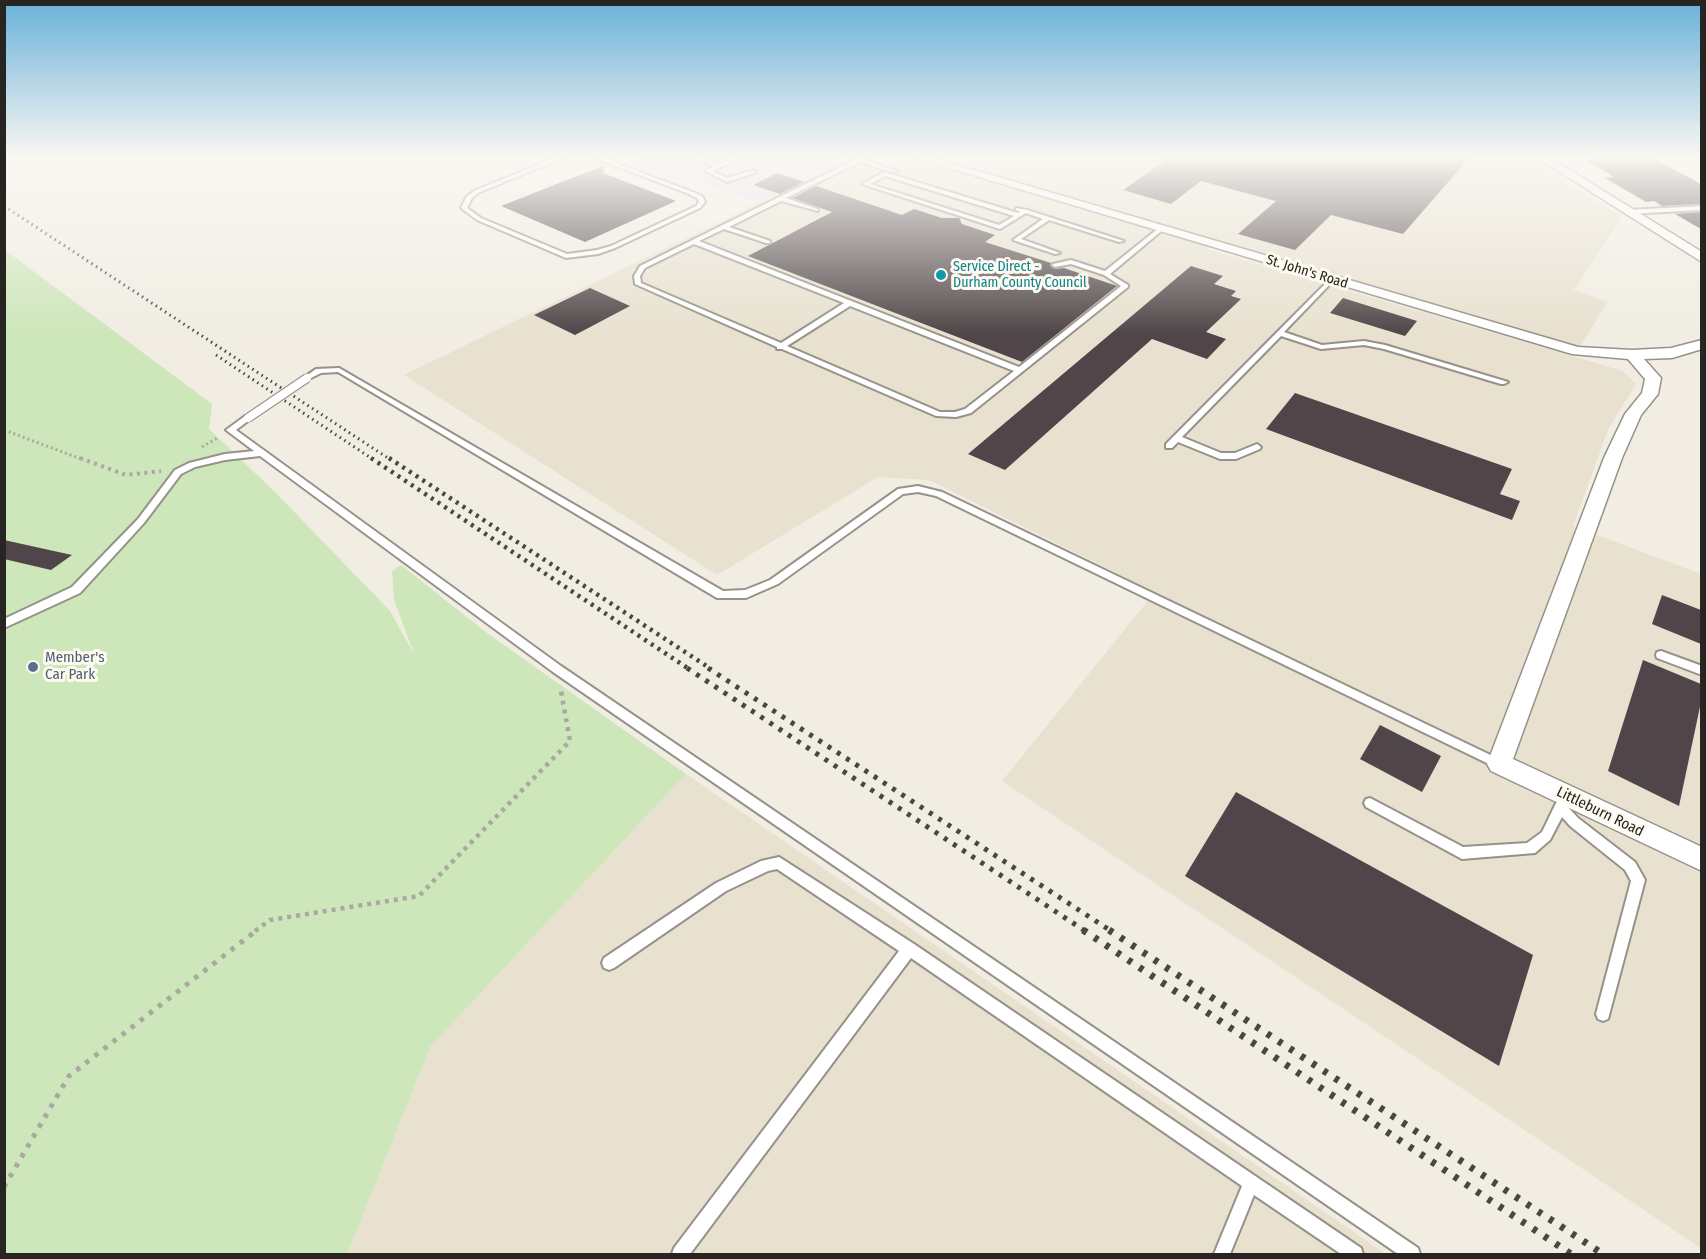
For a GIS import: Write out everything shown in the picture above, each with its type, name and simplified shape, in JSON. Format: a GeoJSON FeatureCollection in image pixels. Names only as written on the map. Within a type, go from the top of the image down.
{"type":"FeatureCollection","features":[{"type":"Feature","properties":{"kind":"street","name":"St. John's Road"},"geometry":{"type":"LineString","coordinates":[[1120,216],[1577,351],[1632,355],[1672,352],[1701,344]]}},
{"type":"Feature","properties":{"kind":"street"},"geometry":{"type":"LineString","coordinates":[[1634,216],[1701,258]]}},
{"type":"Feature","properties":{"kind":"street"},"geometry":{"type":"LineString","coordinates":[[1499,764],[1613,458],[1633,414],[1650,394],[1653,378],[1632,355]]}},
{"type":"Feature","properties":{"kind":"street","name":"Littleburn Road"},"geometry":{"type":"LineString","coordinates":[[1499,764],[1564,801],[1701,860]]}},
{"type":"Feature","properties":{"kind":"lane"},"geometry":{"type":"LineString","coordinates":[[475,216],[566,256],[598,252],[613,247],[679,216]]}},
{"type":"Feature","properties":{"kind":"lane"},"geometry":{"type":"LineString","coordinates":[[747,216],[642,267],[637,276],[638,284],[939,414],[956,415],[968,411],[1126,286],[1106,274],[1071,262],[1055,265]]}},
{"type":"Feature","properties":{"kind":"lane"},"geometry":{"type":"LineString","coordinates":[[965,216],[1000,227],[1018,216]]}},
{"type":"Feature","properties":{"kind":"lane"},"geometry":{"type":"LineString","coordinates":[[1041,216],[1121,241]]}},
{"type":"Feature","properties":{"kind":"lane"},"geometry":{"type":"LineString","coordinates":[[1048,218],[1016,240],[1057,253]]}},
{"type":"Feature","properties":{"kind":"lane"},"geometry":{"type":"LineString","coordinates":[[724,227],[768,242]]}},
{"type":"Feature","properties":{"kind":"lane"},"geometry":{"type":"LineString","coordinates":[[1106,274],[1162,228]]}},
{"type":"Feature","properties":{"kind":"lane"},"geometry":{"type":"LineString","coordinates":[[695,242],[1020,370]]}},
{"type":"Feature","properties":{"kind":"lane"},"geometry":{"type":"LineString","coordinates":[[1169,446],[1332,279]]}},
{"type":"Feature","properties":{"kind":"lane"},"geometry":{"type":"LineString","coordinates":[[780,347],[848,304]]}},
{"type":"Feature","properties":{"kind":"lane"},"geometry":{"type":"LineString","coordinates":[[1280,333],[1321,347],[1356,343],[1385,346],[1504,382]]}},
{"type":"Feature","properties":{"kind":"lane"},"geometry":{"type":"LineString","coordinates":[[1412,1254],[557,669],[230,430],[319,371],[339,370],[720,595],[746,594],[774,582],[901,491],[918,489],[939,494],[1499,764]]}},
{"type":"Feature","properties":{"kind":"lane"},"geometry":{"type":"LineString","coordinates":[[1177,438],[1220,456],[1236,456],[1257,447]]}},
{"type":"Feature","properties":{"kind":"lane"},"geometry":{"type":"LineString","coordinates":[[4,624],[76,590],[141,521],[178,472],[192,465],[225,457],[262,453]]}},
{"type":"Feature","properties":{"kind":"lane"},"geometry":{"type":"LineString","coordinates":[[1661,655],[1701,670]]}},
{"type":"Feature","properties":{"kind":"lane"},"geometry":{"type":"LineString","coordinates":[[1370,803],[1462,853],[1530,849],[1546,836],[1564,801]]}},
{"type":"Feature","properties":{"kind":"lane"},"geometry":{"type":"LineString","coordinates":[[1564,801],[1574,822],[1630,866],[1638,880],[1603,1014]]}},
{"type":"Feature","properties":{"kind":"lane"},"geometry":{"type":"LineString","coordinates":[[609,963],[721,887],[766,865],[779,863],[909,949],[1354,1254]]}},
{"type":"Feature","properties":{"kind":"lane"},"geometry":{"type":"LineString","coordinates":[[680,1254],[909,949]]}},
{"type":"Feature","properties":{"kind":"lane"},"geometry":{"type":"LineString","coordinates":[[1222,1254],[1251,1183]]}},
{"type":"Feature","properties":{"kind":"path"},"geometry":{"type":"LineString","coordinates":[[4,430],[126,475],[152,471],[178,472]]}},
{"type":"Feature","properties":{"kind":"path"},"geometry":{"type":"LineString","coordinates":[[4,1187],[69,1076],[270,920],[419,896],[570,741],[557,669]]}},
{"type":"Feature","properties":{"kind":"shaded area"},"geometry":{"type":"Polygon","coordinates":[[[732,216],[1622,217],[1574,290],[1608,302],[1577,351],[1214,244],[1207,249],[1623,371],[1636,384],[1608,430],[1573,526],[1701,574],[1701,1248],[1002,781],[1155,592],[929,480],[878,477],[717,575],[404,375],[732,216]]]}},
{"type":"Feature","properties":{"kind":"shaded area"},"geometry":{"type":"Polygon","coordinates":[[[686,774],[1386,1254],[347,1254],[430,1047],[686,774]]]}},
{"type":"Feature","properties":{"kind":"green space"},"geometry":{"type":"Polygon","coordinates":[[[5,250],[212,404],[209,429],[275,492],[390,611],[415,656],[394,600],[392,571],[401,565],[487,633],[686,774],[430,1047],[347,1254],[5,1254],[5,250]]]}},
{"type":"Feature","properties":{"kind":"building"},"geometry":{"type":"Polygon","coordinates":[[[524,216],[643,216],[585,242],[524,216]]]}},
{"type":"Feature","properties":{"kind":"building","name":"Service Direct - Durham County Council"},"geometry":{"type":"Polygon","coordinates":[[[825,216],[935,216],[959,218],[962,224],[995,235],[985,242],[1051,263],[1054,269],[1064,268],[1117,286],[1022,362],[748,256],[825,216]]]}},
{"type":"Feature","properties":{"kind":"building"},"geometry":{"type":"Polygon","coordinates":[[[1259,216],[1330,216],[1295,250],[1238,234],[1259,216]]]}},
{"type":"Feature","properties":{"kind":"building"},"geometry":{"type":"Polygon","coordinates":[[[1334,216],[1419,216],[1403,234],[1334,216]]]}},
{"type":"Feature","properties":{"kind":"building"},"geometry":{"type":"Polygon","coordinates":[[[1678,216],[1701,216],[1701,229],[1678,216]]]}},
{"type":"Feature","properties":{"kind":"building"},"geometry":{"type":"Polygon","coordinates":[[[1191,266],[1223,276],[1214,284],[1236,291],[1231,296],[1241,299],[1206,332],[1226,339],[1207,359],[1152,339],[1005,470],[968,454],[1191,266]]]}},
{"type":"Feature","properties":{"kind":"building"},"geometry":{"type":"Polygon","coordinates":[[[590,288],[630,306],[575,335],[534,315],[590,288]]]}},
{"type":"Feature","properties":{"kind":"building"},"geometry":{"type":"Polygon","coordinates":[[[1343,298],[1417,321],[1405,336],[1330,313],[1343,298]]]}},
{"type":"Feature","properties":{"kind":"building"},"geometry":{"type":"Polygon","coordinates":[[[1295,393],[1512,469],[1500,494],[1520,501],[1512,520],[1266,429],[1295,393]]]}},
{"type":"Feature","properties":{"kind":"building"},"geometry":{"type":"Polygon","coordinates":[[[4,540],[72,555],[51,570],[4,559],[4,540]]]}},
{"type":"Feature","properties":{"kind":"building"},"geometry":{"type":"Polygon","coordinates":[[[1662,595],[1701,610],[1701,644],[1652,624],[1662,595]]]}},
{"type":"Feature","properties":{"kind":"building"},"geometry":{"type":"Polygon","coordinates":[[[1643,660],[1701,684],[1701,702],[1679,806],[1608,771],[1643,660]]]}},
{"type":"Feature","properties":{"kind":"building"},"geometry":{"type":"Polygon","coordinates":[[[1380,725],[1441,756],[1422,792],[1360,759],[1380,725]]]}},
{"type":"Feature","properties":{"kind":"building"},"geometry":{"type":"Polygon","coordinates":[[[1236,792],[1533,955],[1499,1066],[1185,876],[1236,792]]]}},
{"type":"Feature","properties":{"kind":"railway"},"geometry":{"type":"LineString","coordinates":[[19,216],[391,460]]}},
{"type":"Feature","properties":{"kind":"railway"},"geometry":{"type":"LineString","coordinates":[[216,355],[374,460]]}},
{"type":"Feature","properties":{"kind":"railway"},"geometry":{"type":"LineString","coordinates":[[371,458],[689,669]]}},
{"type":"Feature","properties":{"kind":"railway"},"geometry":{"type":"LineString","coordinates":[[389,458],[711,669]]}},
{"type":"Feature","properties":{"kind":"railway"},"geometry":{"type":"LineString","coordinates":[[687,668],[1085,931]]}},
{"type":"Feature","properties":{"kind":"railway"},"geometry":{"type":"LineString","coordinates":[[708,668],[1111,931]]}},
{"type":"Feature","properties":{"kind":"railway"},"geometry":{"type":"LineString","coordinates":[[1083,930],[1571,1254]]}},
{"type":"Feature","properties":{"kind":"railway"},"geometry":{"type":"LineString","coordinates":[[1109,930],[1603,1254]]}},
{"type":"Feature","properties":{"kind":"place","name":"Service Direct - Durham County Council"},"geometry":{"type":"Point","coordinates":[941,275]}},
{"type":"Feature","properties":{"kind":"place","name":"Member's Car Park"},"geometry":{"type":"Point","coordinates":[33,667]}}]}
